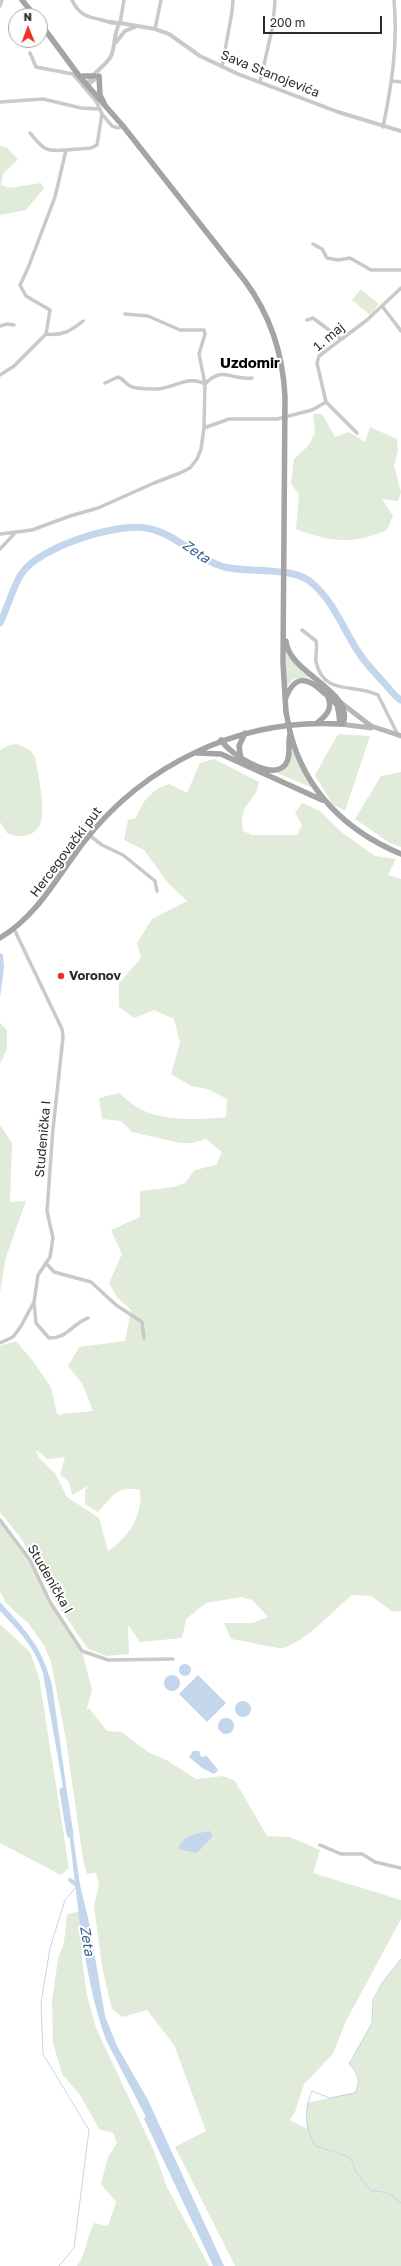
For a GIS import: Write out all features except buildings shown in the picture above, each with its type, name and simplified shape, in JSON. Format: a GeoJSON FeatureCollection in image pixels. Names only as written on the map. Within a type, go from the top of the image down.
{"type":"FeatureCollection","features":[{"type":"Feature","properties":{"kind":"main road"},"geometry":{"type":"LineString","coordinates":[[22,0],[28,8]]}},
{"type":"Feature","properties":{"kind":"main road"},"geometry":{"type":"LineString","coordinates":[[48,33],[103,107],[123,126],[200,222],[251,289],[274,334],[280,355],[284,382],[286,418],[283,621],[284,702],[290,732],[303,768],[324,801]]}},
{"type":"Feature","properties":{"kind":"main road"},"geometry":{"type":"LineString","coordinates":[[81,76],[98,74],[103,107]]}},
{"type":"Feature","properties":{"kind":"main road"},"geometry":{"type":"LineString","coordinates":[[81,76],[89,83],[102,100]]}},
{"type":"Feature","properties":{"kind":"main road"},"geometry":{"type":"LineString","coordinates":[[283,621],[286,646],[290,654],[358,718],[376,729]]}},
{"type":"Feature","properties":{"kind":"main road"},"geometry":{"type":"LineString","coordinates":[[284,702],[291,686],[301,681],[312,682],[337,706],[341,724]]}},
{"type":"Feature","properties":{"kind":"main road"},"geometry":{"type":"LineString","coordinates":[[317,723],[328,711],[330,703],[327,695]]}},
{"type":"Feature","properties":{"kind":"main road"},"geometry":{"type":"LineString","coordinates":[[340,702],[345,714],[341,724]]}},
{"type":"Feature","properties":{"kind":"main road","name":"Hercegovački put"},"geometry":{"type":"LineString","coordinates":[[3,936],[14,929],[38,906],[89,835],[109,812],[132,792],[165,769],[194,752],[222,740],[246,733],[299,724],[341,724]]}},
{"type":"Feature","properties":{"kind":"main road"},"geometry":{"type":"LineString","coordinates":[[341,724],[376,729],[399,735]]}},
{"type":"Feature","properties":{"kind":"main road"},"geometry":{"type":"LineString","coordinates":[[222,740],[229,751],[242,759],[270,770],[281,768],[288,759],[290,732]]}},
{"type":"Feature","properties":{"kind":"main road"},"geometry":{"type":"LineString","coordinates":[[242,759],[239,746],[246,733]]}},
{"type":"Feature","properties":{"kind":"main road"},"geometry":{"type":"LineString","coordinates":[[221,754],[220,746],[222,740]]}},
{"type":"Feature","properties":{"kind":"main road"},"geometry":{"type":"LineString","coordinates":[[194,752],[221,754],[324,801],[361,832],[401,854]]}},
{"type":"Feature","properties":{"kind":"street"},"geometry":{"type":"LineString","coordinates":[[0,6],[2,0]]}},
{"type":"Feature","properties":{"kind":"street"},"geometry":{"type":"LineString","coordinates":[[72,0],[82,14],[88,18],[112,24],[120,23]]}},
{"type":"Feature","properties":{"kind":"street"},"geometry":{"type":"LineString","coordinates":[[89,83],[98,74],[110,57],[115,42],[116,29],[120,23],[124,0]]}},
{"type":"Feature","properties":{"kind":"street"},"geometry":{"type":"LineString","coordinates":[[155,29],[161,0]]}},
{"type":"Feature","properties":{"kind":"street"},"geometry":{"type":"LineString","coordinates":[[222,67],[233,0]]}},
{"type":"Feature","properties":{"kind":"street"},"geometry":{"type":"LineString","coordinates":[[260,82],[273,25],[275,0]]}},
{"type":"Feature","properties":{"kind":"street"},"geometry":{"type":"LineString","coordinates":[[383,127],[392,81],[397,32],[394,0]]}},
{"type":"Feature","properties":{"kind":"street"},"geometry":{"type":"LineString","coordinates":[[120,23],[122,29],[121,35]]}},
{"type":"Feature","properties":{"kind":"street","name":"Sava Stanojevića"},"geometry":{"type":"LineString","coordinates":[[120,23],[155,29],[169,34],[200,56],[222,67],[383,127],[401,131]]}},
{"type":"Feature","properties":{"kind":"street"},"geometry":{"type":"LineString","coordinates":[[115,42],[121,35],[136,26]]}},
{"type":"Feature","properties":{"kind":"street"},"geometry":{"type":"LineString","coordinates":[[30,53],[36,67],[73,74],[103,107]]}},
{"type":"Feature","properties":{"kind":"street"},"geometry":{"type":"LineString","coordinates":[[392,81],[401,82]]}},
{"type":"Feature","properties":{"kind":"street"},"geometry":{"type":"LineString","coordinates":[[0,102],[43,99],[81,108],[103,107]]}},
{"type":"Feature","properties":{"kind":"street"},"geometry":{"type":"LineString","coordinates":[[30,133],[45,150],[66,150],[95,147],[98,143],[103,107]]}},
{"type":"Feature","properties":{"kind":"street"},"geometry":{"type":"LineString","coordinates":[[102,114],[112,126],[118,128],[123,126]]}},
{"type":"Feature","properties":{"kind":"street"},"geometry":{"type":"LineString","coordinates":[[0,375],[14,366],[46,334],[50,310],[29,298],[21,289],[20,285],[28,268],[54,197],[66,150]]}},
{"type":"Feature","properties":{"kind":"street"},"geometry":{"type":"LineString","coordinates":[[313,244],[322,249],[327,258],[338,260],[350,258],[371,270],[401,270]]}},
{"type":"Feature","properties":{"kind":"street","name":"1. maj"},"geometry":{"type":"LineString","coordinates":[[326,402],[317,359],[367,320],[401,288]]}},
{"type":"Feature","properties":{"kind":"street"},"geometry":{"type":"LineString","coordinates":[[382,306],[401,331]]}},
{"type":"Feature","properties":{"kind":"street"},"geometry":{"type":"LineString","coordinates":[[0,534],[14,534],[32,530],[70,516],[98,508],[180,473],[190,468],[197,459],[201,449],[204,428],[205,384],[199,354],[205,334],[204,330],[180,330],[148,316],[125,314]]}},
{"type":"Feature","properties":{"kind":"street"},"geometry":{"type":"LineString","coordinates":[[306,320],[313,318],[341,340]]}},
{"type":"Feature","properties":{"kind":"street"},"geometry":{"type":"LineString","coordinates":[[46,334],[61,334],[70,331],[83,321]]}},
{"type":"Feature","properties":{"kind":"street"},"geometry":{"type":"LineString","coordinates":[[0,326],[14,325]]}},
{"type":"Feature","properties":{"kind":"street"},"geometry":{"type":"LineString","coordinates":[[205,384],[219,374],[230,374],[240,379],[252,378]]}},
{"type":"Feature","properties":{"kind":"street"},"geometry":{"type":"LineString","coordinates":[[105,383],[118,377],[135,388],[155,389],[173,386],[188,380],[198,380],[205,384]]}},
{"type":"Feature","properties":{"kind":"street"},"geometry":{"type":"LineString","coordinates":[[204,428],[230,419],[268,420],[286,418],[319,408],[326,402],[357,433]]}},
{"type":"Feature","properties":{"kind":"street"},"geometry":{"type":"LineString","coordinates":[[0,549],[14,534]]}},
{"type":"Feature","properties":{"kind":"street"},"geometry":{"type":"LineString","coordinates":[[302,630],[316,641],[316,662],[324,679],[336,686],[378,694],[399,735]]}},
{"type":"Feature","properties":{"kind":"street"},"geometry":{"type":"LineString","coordinates":[[89,835],[102,846],[123,855],[155,881],[157,891]]}},
{"type":"Feature","properties":{"kind":"street","name":"Studenička I"},"geometry":{"type":"LineString","coordinates":[[0,1343],[6,1342],[18,1332],[34,1302],[38,1275],[50,1257],[53,1238],[47,1211],[53,1129],[63,1037],[62,1029],[14,929]]}},
{"type":"Feature","properties":{"kind":"street"},"geometry":{"type":"LineString","coordinates":[[46,1263],[54,1272],[91,1282],[116,1305],[142,1322],[144,1338]]}},
{"type":"Feature","properties":{"kind":"street"},"geometry":{"type":"LineString","coordinates":[[34,1302],[36,1323],[49,1338],[59,1337],[71,1330],[78,1321],[88,1318]]}},
{"type":"Feature","properties":{"kind":"street","name":"Studenička I"},"geometry":{"type":"LineString","coordinates":[[0,1520],[30,1560],[50,1602],[82,1651],[108,1660],[173,1659]]}},
{"type":"Feature","properties":{"kind":"street"},"geometry":{"type":"LineString","coordinates":[[320,1845],[341,1854],[362,1854],[375,1862],[401,1868]]}},
{"type":"Feature","properties":{"kind":"green space"},"geometry":{"type":"Polygon","coordinates":[[[0,146],[6,147],[18,159],[3,174],[1,185],[10,188],[41,183],[44,188],[26,210],[0,215],[0,146]]]}},
{"type":"Feature","properties":{"kind":"green space"},"geometry":{"type":"Polygon","coordinates":[[[361,289],[379,304],[370,315],[352,300],[361,289]]]}},
{"type":"Feature","properties":{"kind":"green space"},"geometry":{"type":"Polygon","coordinates":[[[313,414],[322,414],[335,437],[349,432],[365,442],[370,427],[397,439],[398,451],[394,466],[401,492],[398,501],[382,499],[393,516],[387,530],[362,538],[341,540],[320,537],[296,529],[299,495],[291,483],[294,459],[308,446],[315,433],[313,414]]]}},
{"type":"Feature","properties":{"kind":"green space"},"geometry":{"type":"Polygon","coordinates":[[[286,650],[338,703],[308,677],[294,679],[286,687],[286,650]]]}},
{"type":"Feature","properties":{"kind":"green space"},"geometry":{"type":"Polygon","coordinates":[[[338,734],[370,736],[345,811],[332,804],[315,775],[338,734]]]}},
{"type":"Feature","properties":{"kind":"green space"},"geometry":{"type":"Polygon","coordinates":[[[18,744],[31,751],[35,757],[42,802],[42,817],[38,828],[29,835],[24,836],[7,833],[0,822],[0,750],[9,745],[18,744]]]}},
{"type":"Feature","properties":{"kind":"green space"},"geometry":{"type":"Polygon","coordinates":[[[291,744],[299,766],[313,788],[228,752],[222,746],[233,753],[268,768],[284,767],[291,744]]]}},
{"type":"Feature","properties":{"kind":"green space"},"geometry":{"type":"Polygon","coordinates":[[[214,759],[259,782],[253,798],[243,812],[243,831],[252,835],[297,835],[302,825],[295,813],[302,803],[320,811],[340,831],[375,856],[396,859],[388,875],[401,879],[401,1611],[393,1612],[371,1596],[352,1595],[310,1633],[291,1645],[279,1648],[231,1639],[224,1623],[252,1623],[268,1617],[252,1600],[242,1597],[206,1603],[186,1619],[182,1638],[140,1642],[128,1625],[129,1654],[107,1656],[88,1649],[53,1598],[23,1541],[0,1512],[0,1346],[16,1341],[33,1361],[51,1387],[57,1414],[63,1416],[60,1414],[93,1411],[83,1385],[68,1366],[79,1347],[125,1341],[131,1310],[117,1297],[109,1283],[122,1254],[111,1230],[140,1217],[140,1191],[174,1187],[185,1183],[195,1170],[216,1165],[222,1152],[206,1139],[192,1143],[180,1143],[132,1132],[121,1121],[102,1119],[99,1098],[119,1093],[142,1110],[151,1114],[172,1118],[206,1119],[226,1117],[227,1099],[208,1089],[191,1086],[171,1074],[180,1043],[174,1019],[154,1010],[134,1018],[119,1007],[119,983],[141,958],[137,943],[152,919],[187,901],[168,883],[144,850],[124,840],[128,820],[136,818],[148,796],[163,786],[169,784],[187,793],[200,763],[214,759]],[[36,1450],[39,1458],[55,1473],[67,1497],[99,1518],[108,1551],[122,1539],[133,1525],[139,1508],[140,1490],[126,1489],[116,1493],[98,1512],[85,1504],[85,1490],[90,1485],[72,1495],[69,1482],[60,1474],[65,1457],[48,1459],[36,1450]]]}},
{"type":"Feature","properties":{"kind":"green space"},"geometry":{"type":"Polygon","coordinates":[[[401,772],[401,847],[390,843],[355,819],[381,776],[401,772]]]}},
{"type":"Feature","properties":{"kind":"green space"},"geometry":{"type":"Polygon","coordinates":[[[0,1023],[7,1030],[7,1049],[0,1064],[0,1023]]]}},
{"type":"Feature","properties":{"kind":"green space"},"geometry":{"type":"Polygon","coordinates":[[[0,1125],[12,1143],[10,1202],[26,1201],[6,1257],[0,1293],[0,1125]]]}},
{"type":"Feature","properties":{"kind":"green space"},"geometry":{"type":"Polygon","coordinates":[[[0,1520],[31,1561],[50,1603],[82,1651],[92,1690],[86,1712],[89,1708],[107,1731],[122,1732],[148,1752],[168,1761],[196,1779],[223,1776],[235,1781],[267,1836],[290,1837],[320,1850],[313,1873],[401,1900],[401,1919],[345,2023],[333,2054],[304,2084],[295,2112],[290,2120],[307,2129],[307,2103],[355,2092],[358,2084],[358,2077],[349,2064],[372,2023],[373,2002],[382,1983],[401,1959],[401,2266],[235,2266],[175,2147],[206,2131],[174,2045],[147,2010],[122,2017],[112,2009],[102,1967],[94,1906],[99,1885],[96,1873],[87,1874],[83,1859],[66,1740],[51,1662],[44,1645],[28,1623],[7,1604],[0,1592],[0,1520]]]}},
{"type":"Feature","properties":{"kind":"green space"},"geometry":{"type":"Polygon","coordinates":[[[0,1624],[30,1652],[39,1677],[69,1868],[61,1875],[0,1843],[0,1624]]]}},
{"type":"Feature","properties":{"kind":"green space"},"geometry":{"type":"Polygon","coordinates":[[[82,1911],[82,1959],[87,1995],[96,2028],[154,2151],[167,2187],[209,2266],[77,2266],[94,2223],[108,2226],[116,2202],[101,2184],[108,2157],[117,2143],[113,2133],[99,2129],[80,2095],[62,2074],[53,2043],[52,2001],[58,1959],[64,1943],[67,1914],[82,1911]]]}},
{"type":"Feature","properties":{"kind":"water"},"geometry":{"type":"Polygon","coordinates":[[[0,953],[3,955],[4,967],[0,998],[0,953]]]}},
{"type":"Feature","properties":{"kind":"water"},"geometry":{"type":"Polygon","coordinates":[[[0,1602],[18,1622],[38,1649],[48,1671],[52,1685],[80,1885],[89,1922],[105,2016],[117,2046],[148,2100],[224,2266],[217,2266],[173,2169],[106,2040],[85,1958],[65,1798],[43,1673],[31,1647],[0,1611],[0,1602]]]}},
{"type":"Feature","properties":{"kind":"water"},"geometry":{"type":"Polygon","coordinates":[[[183,1664],[187,1664],[191,1670],[187,1676],[183,1676],[179,1672],[179,1668],[183,1664]]]}},
{"type":"Feature","properties":{"kind":"water"},"geometry":{"type":"Polygon","coordinates":[[[172,1675],[178,1677],[180,1683],[178,1689],[172,1691],[166,1689],[164,1683],[166,1677],[172,1675]]]}},
{"type":"Feature","properties":{"kind":"water"},"geometry":{"type":"Polygon","coordinates":[[[198,1675],[226,1703],[207,1722],[179,1694],[198,1675]]]}},
{"type":"Feature","properties":{"kind":"water"},"geometry":{"type":"Polygon","coordinates":[[[243,1701],[249,1703],[251,1709],[249,1715],[243,1717],[237,1715],[235,1709],[237,1703],[243,1701]]]}},
{"type":"Feature","properties":{"kind":"water"},"geometry":{"type":"Polygon","coordinates":[[[226,1718],[232,1720],[234,1726],[232,1732],[226,1734],[220,1732],[218,1726],[220,1720],[226,1718]]]}},
{"type":"Feature","properties":{"kind":"water"},"geometry":{"type":"Polygon","coordinates":[[[193,1751],[199,1751],[201,1757],[207,1756],[218,1770],[214,1774],[202,1768],[189,1757],[193,1751]]]}},
{"type":"Feature","properties":{"kind":"water"},"geometry":{"type":"Polygon","coordinates":[[[210,1831],[213,1836],[197,1853],[178,1849],[180,1844],[187,1838],[195,1834],[210,1831]]]}},
{"type":"Feature","properties":{"kind":"waterway","name":"Zeta"},"geometry":{"type":"LineString","coordinates":[[0,623],[16,583],[31,563],[61,546],[98,533],[133,527],[146,528],[167,535],[204,558],[224,567],[294,574],[312,583],[320,590],[332,607],[353,644],[365,661],[401,700]]}},
{"type":"Feature","properties":{"kind":"waterway","name":"Zeta"},"geometry":{"type":"LineString","coordinates":[[63,1791],[70,1834]]}},
{"type":"Feature","properties":{"kind":"waterway","name":"Zeta"},"geometry":{"type":"LineString","coordinates":[[70,1880],[77,1885]]}},
{"type":"Feature","properties":{"kind":"waterway"},"geometry":{"type":"LineString","coordinates":[[59,2266],[74,2248],[89,2130],[43,2054],[41,2003],[50,1948],[65,1900],[76,1887]]}},
{"type":"Feature","properties":{"kind":"waterway"},"geometry":{"type":"LineString","coordinates":[[401,1959],[382,1983],[373,2000],[372,2023],[349,2064],[358,2077],[358,2085],[355,2093],[330,2098],[312,2091],[309,2098],[306,2118],[309,2132],[316,2146],[347,2156],[351,2159],[356,2172],[371,2191],[388,2194],[401,2203]]}},
{"type":"Feature","properties":{"kind":"waterway","name":"Zeta"},"geometry":{"type":"LineString","coordinates":[[148,2119],[217,2266]]}},
{"type":"Feature","properties":{"kind":"place","name":"Voronov"},"geometry":{"type":"Point","coordinates":[61,976]}},
{"type":"Feature","properties":{"kind":"district","name":"Uzdomir"},"geometry":{"type":"Point","coordinates":[250,363]}}]}
